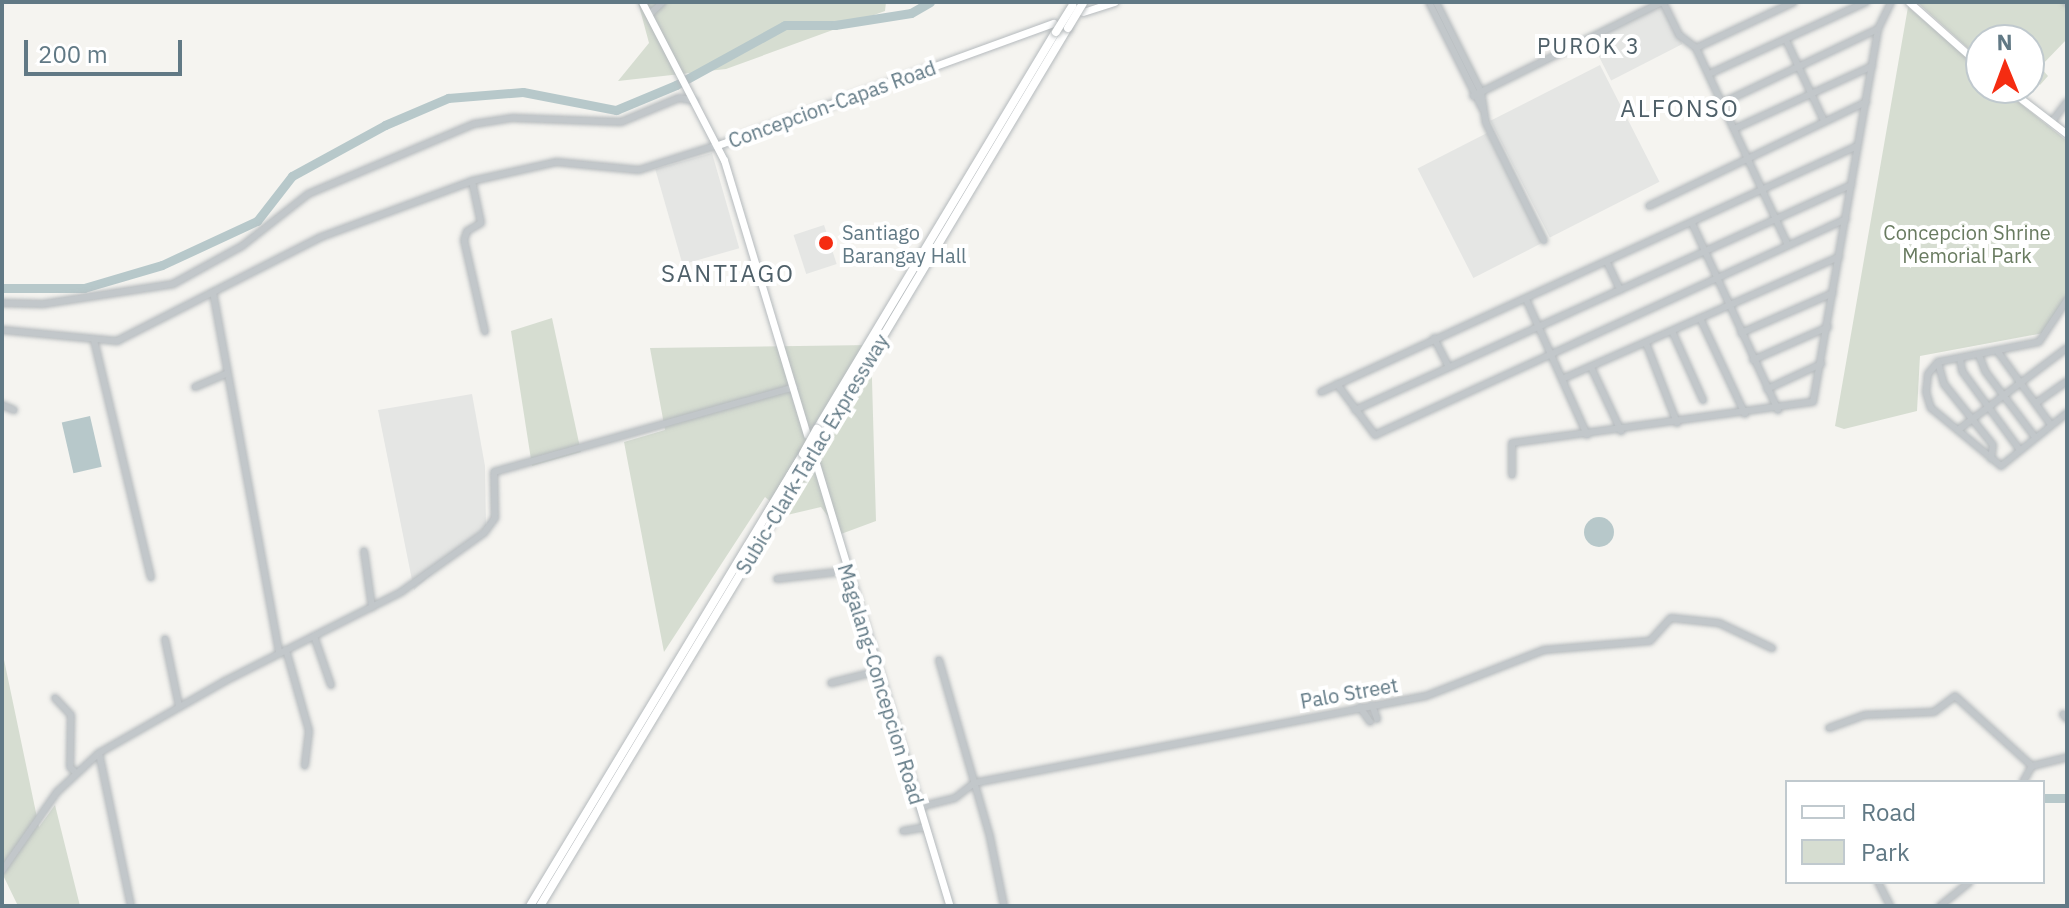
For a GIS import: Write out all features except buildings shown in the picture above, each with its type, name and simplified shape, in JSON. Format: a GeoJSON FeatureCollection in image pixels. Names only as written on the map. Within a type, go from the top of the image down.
{"type":"FeatureCollection","features":[{"type":"Feature","properties":{"kind":"highway","name":"Subic-Clark-Tarlac Expressway"},"geometry":{"type":"LineString","coordinates":[[530,906],[803,454],[1055,27],[1073,4]]}},
{"type":"Feature","properties":{"kind":"highway","name":"Subic-Clark-Tarlac Expressway"},"geometry":{"type":"LineString","coordinates":[[540,906],[1083,6]]}},
{"type":"Feature","properties":{"kind":"main road","name":"Concepcion-Capas Road"},"geometry":{"type":"LineString","coordinates":[[642,2],[651,13],[718,145],[1055,27]]}},
{"type":"Feature","properties":{"kind":"main road"},"geometry":{"type":"LineString","coordinates":[[1083,6],[1114,2]]}},
{"type":"Feature","properties":{"kind":"main road"},"geometry":{"type":"LineString","coordinates":[[1909,2],[1965,52]]}},
{"type":"Feature","properties":{"kind":"main road"},"geometry":{"type":"LineString","coordinates":[[2027,104],[2067,134]]}},
{"type":"Feature","properties":{"kind":"main road"},"geometry":{"type":"LineString","coordinates":[[718,145],[807,435]]}},
{"type":"Feature","properties":{"kind":"main road","name":"Magalang-Concepcion Road"},"geometry":{"type":"LineString","coordinates":[[815,460],[846,571],[950,906]]}},
{"type":"Feature","properties":{"kind":"street"},"geometry":{"type":"LineString","coordinates":[[651,13],[663,2]]}},
{"type":"Feature","properties":{"kind":"street"},"geometry":{"type":"LineString","coordinates":[[1429,2],[1544,241]]}},
{"type":"Feature","properties":{"kind":"street"},"geometry":{"type":"LineString","coordinates":[[1436,2],[1481,92],[1484,111]]}},
{"type":"Feature","properties":{"kind":"street"},"geometry":{"type":"LineString","coordinates":[[1641,2],[1644,11]]}},
{"type":"Feature","properties":{"kind":"street"},"geometry":{"type":"LineString","coordinates":[[1473,96],[1662,2],[1679,35],[1696,48],[1788,245]]}},
{"type":"Feature","properties":{"kind":"street"},"geometry":{"type":"LineString","coordinates":[[1696,48],[1794,2]]}},
{"type":"Feature","properties":{"kind":"street"},"geometry":{"type":"LineString","coordinates":[[1709,74],[1866,2]]}},
{"type":"Feature","properties":{"kind":"street"},"geometry":{"type":"LineString","coordinates":[[1512,475],[1510,444],[1778,410],[1813,402],[1878,29],[1891,2]]}},
{"type":"Feature","properties":{"kind":"street"},"geometry":{"type":"LineString","coordinates":[[1722,103],[1878,29]]}},
{"type":"Feature","properties":{"kind":"street"},"geometry":{"type":"LineString","coordinates":[[1786,40],[1824,121]]}},
{"type":"Feature","properties":{"kind":"street"},"geometry":{"type":"LineString","coordinates":[[1734,129],[1872,66]]}},
{"type":"Feature","properties":{"kind":"street"},"geometry":{"type":"LineString","coordinates":[[2,303],[43,304],[173,284],[230,254],[308,194],[474,124],[513,118],[621,122],[679,98],[694,98]]}},
{"type":"Feature","properties":{"kind":"street"},"geometry":{"type":"LineString","coordinates":[[1649,206],[1866,102]]}},
{"type":"Feature","properties":{"kind":"street"},"geometry":{"type":"LineString","coordinates":[[2051,123],[2067,102]]}},
{"type":"Feature","properties":{"kind":"street"},"geometry":{"type":"LineString","coordinates":[[2,330],[122,340],[321,237],[472,181],[556,162],[639,170],[718,145]]}},
{"type":"Feature","properties":{"kind":"street"},"geometry":{"type":"LineString","coordinates":[[1321,392],[1857,146]]}},
{"type":"Feature","properties":{"kind":"street"},"geometry":{"type":"LineString","coordinates":[[472,181],[481,223],[467,231],[464,240],[485,332]]}},
{"type":"Feature","properties":{"kind":"street"},"geometry":{"type":"LineString","coordinates":[[1355,410],[1851,185]]}},
{"type":"Feature","properties":{"kind":"street"},"geometry":{"type":"LineString","coordinates":[[1337,384],[1375,435],[1846,219]]}},
{"type":"Feature","properties":{"kind":"street"},"geometry":{"type":"LineString","coordinates":[[1692,223],[1727,305],[1778,410]]}},
{"type":"Feature","properties":{"kind":"street"},"geometry":{"type":"LineString","coordinates":[[1562,379],[1839,257]]}},
{"type":"Feature","properties":{"kind":"street"},"geometry":{"type":"LineString","coordinates":[[1607,262],[1620,290]]}},
{"type":"Feature","properties":{"kind":"street"},"geometry":{"type":"LineString","coordinates":[[213,292],[226,374],[283,652],[309,731],[305,766]]}},
{"type":"Feature","properties":{"kind":"street"},"geometry":{"type":"LineString","coordinates":[[1741,333],[1833,293]]}},
{"type":"Feature","properties":{"kind":"street"},"geometry":{"type":"LineString","coordinates":[[1526,299],[1587,435]]}},
{"type":"Feature","properties":{"kind":"street"},"geometry":{"type":"LineString","coordinates":[[2067,300],[2039,342],[1938,362],[1928,374],[1926,400],[2001,466],[2067,413]]}},
{"type":"Feature","properties":{"kind":"street"},"geometry":{"type":"LineString","coordinates":[[1700,318],[1745,414]]}},
{"type":"Feature","properties":{"kind":"street"},"geometry":{"type":"LineString","coordinates":[[1753,360],[1828,327]]}},
{"type":"Feature","properties":{"kind":"street"},"geometry":{"type":"LineString","coordinates":[[1672,331],[1703,400]]}},
{"type":"Feature","properties":{"kind":"street"},"geometry":{"type":"LineString","coordinates":[[1434,338],[1448,366]]}},
{"type":"Feature","properties":{"kind":"street"},"geometry":{"type":"LineString","coordinates":[[94,340],[151,577]]}},
{"type":"Feature","properties":{"kind":"street"},"geometry":{"type":"LineString","coordinates":[[1646,343],[1677,423]]}},
{"type":"Feature","properties":{"kind":"street"},"geometry":{"type":"LineString","coordinates":[[1958,430],[2067,348]]}},
{"type":"Feature","properties":{"kind":"street"},"geometry":{"type":"LineString","coordinates":[[1998,352],[2051,425]]}},
{"type":"Feature","properties":{"kind":"street"},"geometry":{"type":"LineString","coordinates":[[1979,355],[2035,437]]}},
{"type":"Feature","properties":{"kind":"street"},"geometry":{"type":"LineString","coordinates":[[1960,358],[1962,371],[2019,449]]}},
{"type":"Feature","properties":{"kind":"street"},"geometry":{"type":"LineString","coordinates":[[1938,362],[1944,384],[1993,445],[1991,459]]}},
{"type":"Feature","properties":{"kind":"street"},"geometry":{"type":"LineString","coordinates":[[1767,389],[1821,364]]}},
{"type":"Feature","properties":{"kind":"street"},"geometry":{"type":"LineString","coordinates":[[1591,367],[1621,431]]}},
{"type":"Feature","properties":{"kind":"street"},"geometry":{"type":"LineString","coordinates":[[195,387],[226,374]]}},
{"type":"Feature","properties":{"kind":"street"},"geometry":{"type":"LineString","coordinates":[[2036,403],[2067,381]]}},
{"type":"Feature","properties":{"kind":"street"},"geometry":{"type":"LineString","coordinates":[[2,871],[76,773],[99,753],[179,706],[372,607],[492,525],[491,480],[500,469],[794,387]]}},
{"type":"Feature","properties":{"kind":"street"},"geometry":{"type":"LineString","coordinates":[[2,405],[14,410]]}},
{"type":"Feature","properties":{"kind":"street"},"geometry":{"type":"LineString","coordinates":[[364,551],[372,607]]}},
{"type":"Feature","properties":{"kind":"street"},"geometry":{"type":"LineString","coordinates":[[777,579],[846,571]]}},
{"type":"Feature","properties":{"kind":"street","name":"Palo Street"},"geometry":{"type":"LineString","coordinates":[[918,807],[955,798],[974,783],[1408,699],[1544,650],[1650,641],[1671,618],[1719,623],[1772,648]]}},
{"type":"Feature","properties":{"kind":"street"},"geometry":{"type":"LineString","coordinates":[[314,636],[331,685]]}},
{"type":"Feature","properties":{"kind":"street"},"geometry":{"type":"LineString","coordinates":[[165,639],[179,706]]}},
{"type":"Feature","properties":{"kind":"street"},"geometry":{"type":"LineString","coordinates":[[939,660],[974,783],[1004,906]]}},
{"type":"Feature","properties":{"kind":"street"},"geometry":{"type":"LineString","coordinates":[[831,683],[878,671]]}},
{"type":"Feature","properties":{"kind":"street"},"geometry":{"type":"LineString","coordinates":[[1829,728],[1865,715],[1934,712],[1955,696],[2032,766]]}},
{"type":"Feature","properties":{"kind":"street"},"geometry":{"type":"LineString","coordinates":[[55,698],[71,715],[70,767],[76,773]]}},
{"type":"Feature","properties":{"kind":"street"},"geometry":{"type":"LineString","coordinates":[[1408,699],[1415,707]]}},
{"type":"Feature","properties":{"kind":"street"},"geometry":{"type":"LineString","coordinates":[[1352,718],[1356,708],[1374,721],[1372,705]]}},
{"type":"Feature","properties":{"kind":"street"},"geometry":{"type":"LineString","coordinates":[[99,753],[131,906]]}},
{"type":"Feature","properties":{"kind":"street"},"geometry":{"type":"LineString","coordinates":[[2024,780],[2032,766],[2067,757]]}},
{"type":"Feature","properties":{"kind":"street"},"geometry":{"type":"LineString","coordinates":[[903,831],[925,827]]}},
{"type":"Feature","properties":{"kind":"street"},"geometry":{"type":"LineString","coordinates":[[1879,884],[1890,906]]}},
{"type":"Feature","properties":{"kind":"street"},"geometry":{"type":"LineString","coordinates":[[1940,906],[1968,884]]}},
{"type":"Feature","properties":{"kind":"shaded area"},"geometry":{"type":"Polygon","coordinates":[[[1662,4],[1682,44],[1611,80],[1591,40],[1662,4]]]}},
{"type":"Feature","properties":{"kind":"shaded area"},"geometry":{"type":"Polygon","coordinates":[[[1600,65],[1659,182],[1550,238],[1490,121],[1600,65]]]}},
{"type":"Feature","properties":{"kind":"shaded area"},"geometry":{"type":"Polygon","coordinates":[[[1487,133],[1543,243],[1473,278],[1418,168],[1487,133]]]}},
{"type":"Feature","properties":{"kind":"shaded area"},"geometry":{"type":"Polygon","coordinates":[[[712,153],[739,248],[683,264],[655,169],[712,153]]]}},
{"type":"Feature","properties":{"kind":"shaded area"},"geometry":{"type":"Polygon","coordinates":[[[824,225],[837,264],[806,274],[794,235],[824,225]]]}},
{"type":"Feature","properties":{"kind":"shaded area"},"geometry":{"type":"Polygon","coordinates":[[[472,394],[485,466],[486,526],[414,590],[378,410],[472,394]]]}},
{"type":"Feature","properties":{"kind":"shaded area"},"geometry":{"type":"Polygon","coordinates":[[[90,416],[102,467],[73,473],[62,423],[90,416]]]}},
{"type":"Feature","properties":{"kind":"shaded area"},"geometry":{"type":"Polygon","coordinates":[[[1599,517],[1609,522],[1614,532],[1609,542],[1599,547],[1589,542],[1584,532],[1589,522],[1599,517]]]}},
{"type":"Feature","properties":{"kind":"green space"},"geometry":{"type":"Polygon","coordinates":[[[638,2],[886,2],[885,11],[726,69],[618,81],[649,43],[638,2]]]}},
{"type":"Feature","properties":{"kind":"green space"},"geometry":{"type":"Polygon","coordinates":[[[1917,2],[2067,2],[2067,39],[2045,62],[2045,24],[1965,24],[1965,46],[1917,2]]]}},
{"type":"Feature","properties":{"kind":"green space","name":"Concepcion Shrine Memorial Park"},"geometry":{"type":"Polygon","coordinates":[[[1908,7],[1965,56],[1965,104],[2021,104],[2067,141],[2067,295],[2049,332],[1920,356],[1917,411],[1844,429],[1835,426],[1908,7]]]}},
{"type":"Feature","properties":{"kind":"green space"},"geometry":{"type":"Polygon","coordinates":[[[552,318],[581,452],[532,466],[511,331],[552,318]]]}},
{"type":"Feature","properties":{"kind":"green space"},"geometry":{"type":"Polygon","coordinates":[[[871,345],[876,521],[841,534],[821,507],[787,515],[765,497],[664,652],[624,442],[665,430],[650,348],[871,345]]]}},
{"type":"Feature","properties":{"kind":"green space"},"geometry":{"type":"Polygon","coordinates":[[[2,650],[39,827],[55,805],[80,906],[18,906],[2,873],[2,650]]]}},
{"type":"Feature","properties":{"kind":"waterway"},"geometry":{"type":"LineString","coordinates":[[2,288],[84,288],[162,265],[257,221],[292,176],[385,125],[448,98],[523,92],[616,110],[676,85],[785,25],[835,25],[911,13],[930,2]]}},
{"type":"Feature","properties":{"kind":"waterway"},"geometry":{"type":"LineString","coordinates":[[2045,798],[2067,798]]}},
{"type":"Feature","properties":{"kind":"place","name":"Santiago Barangay Hall"},"geometry":{"type":"Point","coordinates":[826,243]}},
{"type":"Feature","properties":{"kind":"district","name":"PUROK 3"},"geometry":{"type":"Point","coordinates":[1589,46]}},
{"type":"Feature","properties":{"kind":"district","name":"ALFONSO"},"geometry":{"type":"Point","coordinates":[1680,109]}},
{"type":"Feature","properties":{"kind":"district","name":"SANTIAGO"},"geometry":{"type":"Point","coordinates":[728,274]}}]}
